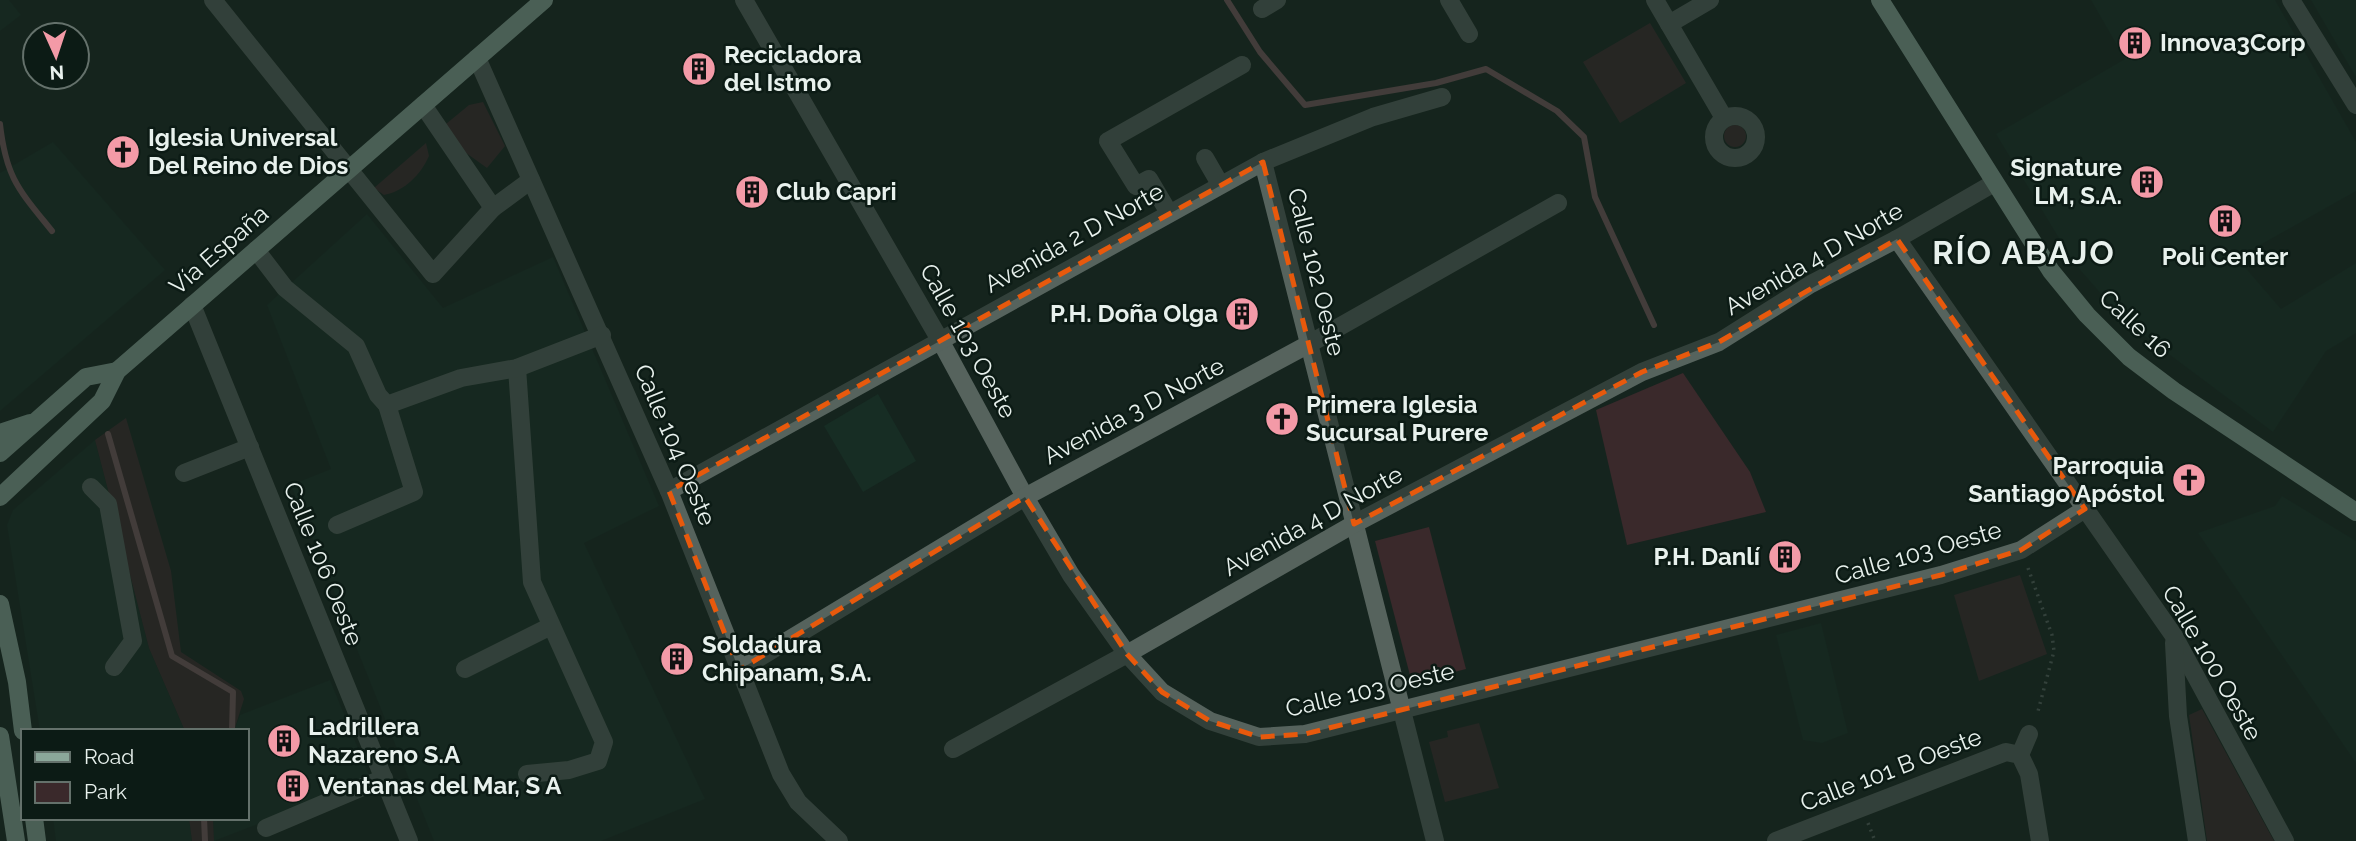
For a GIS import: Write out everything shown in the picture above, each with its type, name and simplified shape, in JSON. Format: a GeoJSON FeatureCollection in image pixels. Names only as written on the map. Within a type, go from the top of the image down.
{"type":"FeatureCollection","features":[{"type":"Feature","properties":{"kind":"main road","name":"Vía España"},"geometry":{"type":"LineString","coordinates":[[0,497],[102,401],[117,371],[544,0]]}},
{"type":"Feature","properties":{"kind":"main road","name":"Calle 16"},"geometry":{"type":"LineString","coordinates":[[1880,0],[2051,271],[2087,314],[2129,357],[2174,391],[2356,512]]}},
{"type":"Feature","properties":{"kind":"main road","name":"Vía España"},"geometry":{"type":"LineString","coordinates":[[0,453],[86,377],[117,371]]}},
{"type":"Feature","properties":{"kind":"main road"},"geometry":{"type":"LineString","coordinates":[[0,433],[37,421]]}},
{"type":"Feature","properties":{"kind":"main road"},"geometry":{"type":"LineString","coordinates":[[0,604],[17,682],[23,729]]}},
{"type":"Feature","properties":{"kind":"main road"},"geometry":{"type":"LineString","coordinates":[[0,736],[16,841]]}},
{"type":"Feature","properties":{"kind":"main road"},"geometry":{"type":"LineString","coordinates":[[34,820],[37,841]]}},
{"type":"Feature","properties":{"kind":"street"},"geometry":{"type":"LineString","coordinates":[[213,0],[433,274],[493,208],[531,180]]}},
{"type":"Feature","properties":{"kind":"street","name":"Calle 103 Oeste"},"geometry":{"type":"LineString","coordinates":[[744,0],[940,340],[1025,497],[1071,575],[1127,654],[1162,692],[1210,721],[1259,737],[1305,734],[1928,578],[2021,550],[2085,509]]}},
{"type":"Feature","properties":{"kind":"street"},"geometry":{"type":"LineString","coordinates":[[1448,0],[1469,34]]}},
{"type":"Feature","properties":{"kind":"street"},"geometry":{"type":"LineString","coordinates":[[1655,0],[1724,118]]}},
{"type":"Feature","properties":{"kind":"street"},"geometry":{"type":"LineString","coordinates":[[1669,24],[1710,0]]}},
{"type":"Feature","properties":{"kind":"street"},"geometry":{"type":"LineString","coordinates":[[2291,0],[2356,105]]}},
{"type":"Feature","properties":{"kind":"street","name":"Calle 104 Oeste"},"geometry":{"type":"LineString","coordinates":[[477,58],[669,491],[781,774],[798,802],[839,841]]}},
{"type":"Feature","properties":{"kind":"street"},"geometry":{"type":"LineString","coordinates":[[1169,213],[1149,179],[1136,186],[1108,141],[1242,65]]}},
{"type":"Feature","properties":{"kind":"street","name":"Avenida 2 D Norte"},"geometry":{"type":"LineString","coordinates":[[669,491],[1220,184],[1264,162],[1373,117],[1442,97]]}},
{"type":"Feature","properties":{"kind":"street"},"geometry":{"type":"LineString","coordinates":[[423,105],[493,208]]}},
{"type":"Feature","properties":{"kind":"street"},"geometry":{"type":"LineString","coordinates":[[1205,158],[1220,184]]}},
{"type":"Feature","properties":{"kind":"street","name":"Calle 102 Oeste"},"geometry":{"type":"LineString","coordinates":[[1264,162],[1435,841]]}},
{"type":"Feature","properties":{"kind":"street","name":"Avenida 4 D Norte"},"geometry":{"type":"LineString","coordinates":[[953,749],[1127,654],[1354,524],[1642,372],[1719,342],[1811,284],[1897,239],[1994,183]]}},
{"type":"Feature","properties":{"kind":"street","name":"Avenida 3 D Norte"},"geometry":{"type":"LineString","coordinates":[[739,670],[1025,497],[1309,344],[1558,203]]}},
{"type":"Feature","properties":{"kind":"street","name":"Calle 100 Oeste"},"geometry":{"type":"LineString","coordinates":[[1897,239],[2174,636],[2284,841]]}},
{"type":"Feature","properties":{"kind":"street"},"geometry":{"type":"LineString","coordinates":[[256,250],[285,288],[356,346],[378,395],[387,405],[414,492],[337,525]]}},
{"type":"Feature","properties":{"kind":"street","name":"Calle 106 Oeste"},"geometry":{"type":"LineString","coordinates":[[192,305],[409,841]]}},
{"type":"Feature","properties":{"kind":"street"},"geometry":{"type":"LineString","coordinates":[[387,405],[461,378],[517,368],[602,335]]}},
{"type":"Feature","properties":{"kind":"street"},"geometry":{"type":"LineString","coordinates":[[517,368],[531,582],[604,743],[598,761],[569,770],[527,774]]}},
{"type":"Feature","properties":{"kind":"street"},"geometry":{"type":"LineString","coordinates":[[184,473],[250,447]]}},
{"type":"Feature","properties":{"kind":"street"},"geometry":{"type":"LineString","coordinates":[[91,487],[108,504],[132,641],[114,667]]}},
{"type":"Feature","properties":{"kind":"street"},"geometry":{"type":"LineString","coordinates":[[465,669],[551,626]]}},
{"type":"Feature","properties":{"kind":"street"},"geometry":{"type":"LineString","coordinates":[[2174,636],[2178,716],[2197,841]]}},
{"type":"Feature","properties":{"kind":"street"},"geometry":{"type":"LineString","coordinates":[[2020,755],[2029,734]]}},
{"type":"Feature","properties":{"kind":"street","name":"Calle 101 B Oeste"},"geometry":{"type":"LineString","coordinates":[[1776,841],[2006,752],[2020,755],[2029,774],[2040,841]]}},
{"type":"Feature","properties":{"kind":"street"},"geometry":{"type":"LineString","coordinates":[[266,828],[384,778]]}},
{"type":"Feature","properties":{"kind":"path"},"geometry":{"type":"LineString","coordinates":[[2021,550],[2052,635],[2054,651],[2037,715]]}},
{"type":"Feature","properties":{"kind":"highlighted area"},"geometry":{"type":"Polygon","coordinates":[[[1263,162],[1354,524],[1642,372],[1719,342],[1897,239],[2085,509],[2021,550],[1941,575],[1305,734],[1259,737],[1210,721],[1162,692],[1127,654],[1025,497],[739,670],[669,491],[1263,162]]]}},
{"type":"Feature","properties":{"kind":"shaded area"},"geometry":{"type":"Polygon","coordinates":[[[0,0],[9,0],[21,15],[0,31],[0,0]]]}},
{"type":"Feature","properties":{"kind":"shaded area"},"geometry":{"type":"Polygon","coordinates":[[[2091,0],[2275,0],[2356,142],[2356,191],[2237,258],[2281,309],[2356,263],[2356,333],[2326,351],[2273,432],[2126,322],[2074,263],[1996,134],[2125,59],[2091,0]]]}},
{"type":"Feature","properties":{"kind":"shaded area"},"geometry":{"type":"Polygon","coordinates":[[[2311,0],[2356,0],[2356,77],[2311,0]]]}},
{"type":"Feature","properties":{"kind":"shaded area"},"geometry":{"type":"Polygon","coordinates":[[[53,142],[165,270],[0,411],[0,173],[53,142]]]}},
{"type":"Feature","properties":{"kind":"shaded area"},"geometry":{"type":"Polygon","coordinates":[[[367,214],[443,308],[553,257],[659,506],[584,543],[705,799],[601,841],[434,841],[291,485],[331,469],[267,305],[367,214]]]}},
{"type":"Feature","properties":{"kind":"shaded area"},"geometry":{"type":"Polygon","coordinates":[[[878,394],[916,461],[863,492],[824,426],[878,394]]]}},
{"type":"Feature","properties":{"kind":"shaded area"},"geometry":{"type":"Polygon","coordinates":[[[95,440],[149,648],[184,729],[40,729],[7,525],[13,510],[95,440]]]}},
{"type":"Feature","properties":{"kind":"shaded area"},"geometry":{"type":"Polygon","coordinates":[[[2282,496],[2356,541],[2356,763],[2198,533],[2275,506],[2282,496]]]}},
{"type":"Feature","properties":{"kind":"shaded area"},"geometry":{"type":"Polygon","coordinates":[[[1821,623],[1848,733],[1822,743],[1803,740],[1776,635],[1821,623]]]}},
{"type":"Feature","properties":{"kind":"shaded area"},"geometry":{"type":"Polygon","coordinates":[[[330,680],[371,780],[214,841],[213,820],[248,820],[248,729],[235,729],[240,715],[330,680]]]}},
{"type":"Feature","properties":{"kind":"shaded area"},"geometry":{"type":"Polygon","coordinates":[[[53,820],[189,820],[192,841],[56,841],[53,820]]]}},
{"type":"Feature","properties":{"kind":"green space"},"geometry":{"type":"Polygon","coordinates":[[[1650,23],[1686,83],[1620,123],[1583,62],[1650,23]]]}},
{"type":"Feature","properties":{"kind":"green space"},"geometry":{"type":"Polygon","coordinates":[[[483,102],[505,146],[487,168],[455,145],[446,124],[469,105],[483,102]]]}},
{"type":"Feature","properties":{"kind":"green space"},"geometry":{"type":"Polygon","coordinates":[[[1735,125],[1743,128],[1746,136],[1743,144],[1735,147],[1727,144],[1724,136],[1727,128],[1735,125]]]}},
{"type":"Feature","properties":{"kind":"green space"},"geometry":{"type":"Polygon","coordinates":[[[426,143],[429,156],[411,181],[399,190],[384,195],[374,188],[426,143]]]}},
{"type":"Feature","properties":{"kind":"green space"},"geometry":{"type":"Polygon","coordinates":[[[1683,373],[1750,472],[1766,512],[1627,545],[1596,410],[1683,373]]]}},
{"type":"Feature","properties":{"kind":"green space"},"geometry":{"type":"Polygon","coordinates":[[[126,418],[171,571],[181,652],[241,691],[244,699],[235,729],[184,729],[149,648],[95,440],[126,418]]]}},
{"type":"Feature","properties":{"kind":"green space"},"geometry":{"type":"Polygon","coordinates":[[[1429,527],[1466,669],[1412,683],[1375,541],[1429,527]]]}},
{"type":"Feature","properties":{"kind":"green space"},"geometry":{"type":"Polygon","coordinates":[[[2020,575],[2047,654],[1979,681],[1954,595],[2020,575]]]}},
{"type":"Feature","properties":{"kind":"green space"},"geometry":{"type":"Polygon","coordinates":[[[2202,709],[2274,841],[2207,841],[2189,715],[2202,709]]]}},
{"type":"Feature","properties":{"kind":"green space"},"geometry":{"type":"Polygon","coordinates":[[[1479,723],[1499,788],[1445,802],[1429,742],[1448,737],[1447,731],[1479,723]]]}},
{"type":"Feature","properties":{"kind":"green space"},"geometry":{"type":"Polygon","coordinates":[[[189,820],[213,820],[214,841],[192,841],[189,820]]]}},
{"type":"Feature","properties":{"kind":"waterway"},"geometry":{"type":"LineString","coordinates":[[1227,0],[1260,52],[1305,105],[1436,83],[1486,69],[1557,111],[1584,137],[1595,197],[1654,325]]}},
{"type":"Feature","properties":{"kind":"waterway"},"geometry":{"type":"LineString","coordinates":[[0,124],[10,171],[31,205],[52,231]]}},
{"type":"Feature","properties":{"kind":"waterway"},"geometry":{"type":"LineString","coordinates":[[108,434],[172,656],[233,692],[232,729]]}},
{"type":"Feature","properties":{"kind":"waterway"},"geometry":{"type":"LineString","coordinates":[[204,820],[205,841]]}},
{"type":"Feature","properties":{"kind":"place","name":"Innova3Corp"},"geometry":{"type":"Point","coordinates":[2135,43]}},
{"type":"Feature","properties":{"kind":"place","name":"Recicladora del Istmo"},"geometry":{"type":"Point","coordinates":[699,69]}},
{"type":"Feature","properties":{"kind":"place","name":"Iglesia Universal Del Reino de Dios"},"geometry":{"type":"Point","coordinates":[123,152]}},
{"type":"Feature","properties":{"kind":"place","name":"Signature LM, S.A."},"geometry":{"type":"Point","coordinates":[2147,182]}},
{"type":"Feature","properties":{"kind":"place","name":"Club Capri"},"geometry":{"type":"Point","coordinates":[752,192]}},
{"type":"Feature","properties":{"kind":"place","name":"Poli Center"},"geometry":{"type":"Point","coordinates":[2225,221]}},
{"type":"Feature","properties":{"kind":"place","name":"P.H. Doña Olga"},"geometry":{"type":"Point","coordinates":[1242,314]}},
{"type":"Feature","properties":{"kind":"place","name":"Primera Iglesia Sucursal Purere"},"geometry":{"type":"Point","coordinates":[1282,419]}},
{"type":"Feature","properties":{"kind":"place","name":"Parroquia Santiago Apóstol"},"geometry":{"type":"Point","coordinates":[2189,480]}},
{"type":"Feature","properties":{"kind":"place","name":"P.H. Danlí"},"geometry":{"type":"Point","coordinates":[1785,557]}},
{"type":"Feature","properties":{"kind":"place","name":"Soldadura Chipanam, S.A."},"geometry":{"type":"Point","coordinates":[677,659]}},
{"type":"Feature","properties":{"kind":"place","name":"Ladrillera Nazareno S.A"},"geometry":{"type":"Point","coordinates":[284,741]}},
{"type":"Feature","properties":{"kind":"place","name":"Ventanas del Mar, S A"},"geometry":{"type":"Point","coordinates":[293,786]}},
{"type":"Feature","properties":{"kind":"district","name":"RÍO ABAJO"},"geometry":{"type":"Point","coordinates":[2024,253]}}]}
